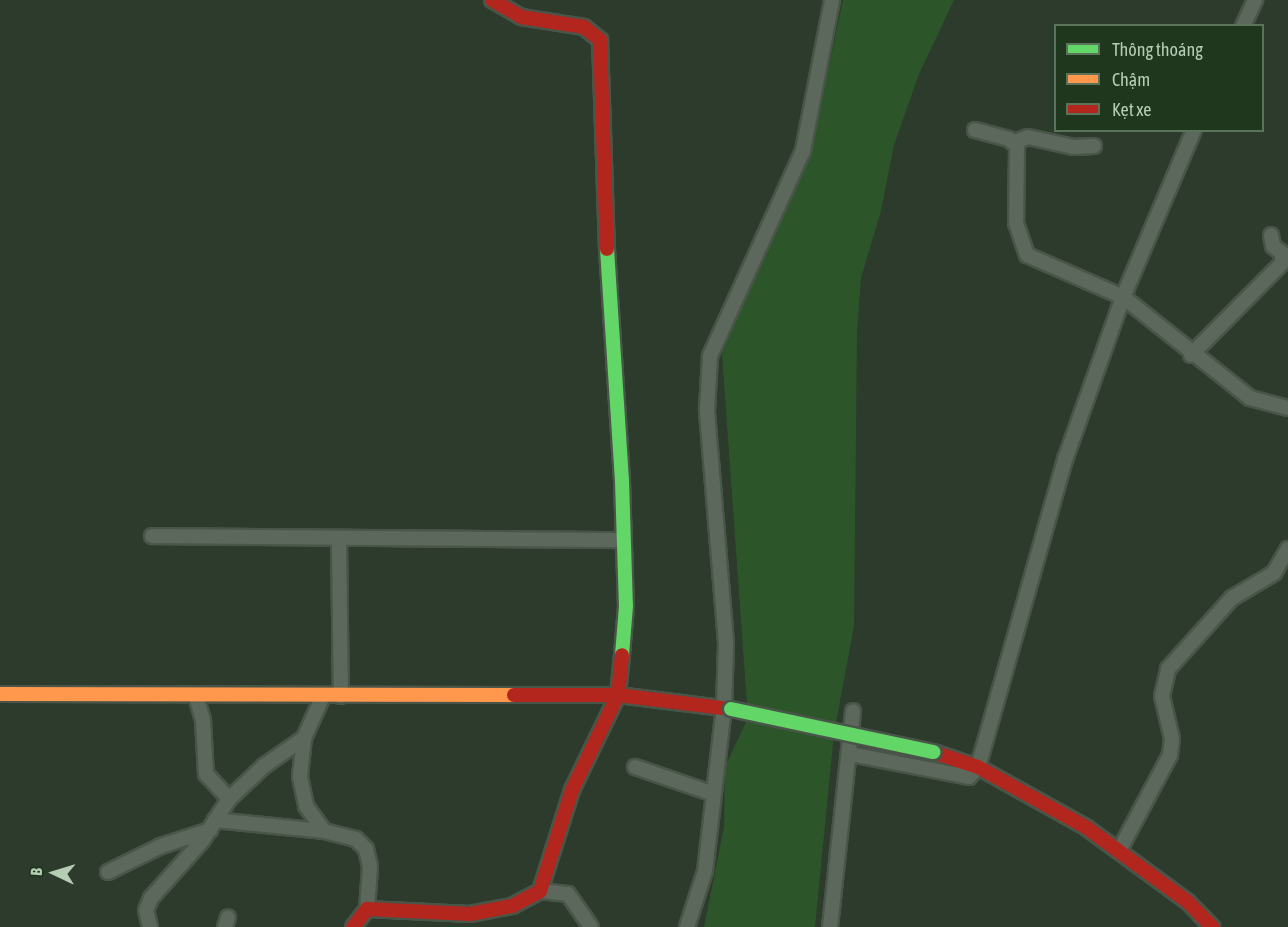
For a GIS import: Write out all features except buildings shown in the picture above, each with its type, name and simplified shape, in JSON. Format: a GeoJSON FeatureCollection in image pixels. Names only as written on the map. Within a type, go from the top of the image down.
{"type":"FeatureCollection","features":[{"type":"Feature","properties":{"kind":"street"},"geometry":{"type":"LineString","coordinates":[[492,0],[521,17],[584,27],[600,40],[609,327],[622,481],[626,606],[618,695],[572,790],[540,891]]}},
{"type":"Feature","properties":{"kind":"street"},"geometry":{"type":"LineString","coordinates":[[687,927],[705,871],[727,708],[726,643],[707,410],[710,356],[803,152],[832,0]]}},
{"type":"Feature","properties":{"kind":"street"},"geometry":{"type":"LineString","coordinates":[[1244,24],[1255,0]]}},
{"type":"Feature","properties":{"kind":"street"},"geometry":{"type":"LineString","coordinates":[[975,130],[1015,142],[1028,137],[1073,147],[1094,146]]}},
{"type":"Feature","properties":{"kind":"street"},"geometry":{"type":"LineString","coordinates":[[850,754],[969,777],[978,767],[1066,457],[1123,297],[1193,132]]}},
{"type":"Feature","properties":{"kind":"street"},"geometry":{"type":"LineString","coordinates":[[1015,142],[1019,157],[1016,224],[1027,255],[1123,297],[1191,355],[1250,399],[1288,408]]}},
{"type":"Feature","properties":{"kind":"street"},"geometry":{"type":"LineString","coordinates":[[1191,355],[1282,263],[1282,253],[1273,246],[1271,235]]}},
{"type":"Feature","properties":{"kind":"street"},"geometry":{"type":"LineString","coordinates":[[152,536],[623,540]]}},
{"type":"Feature","properties":{"kind":"street"},"geometry":{"type":"LineString","coordinates":[[339,539],[341,696]]}},
{"type":"Feature","properties":{"kind":"street"},"geometry":{"type":"LineString","coordinates":[[1119,851],[1170,755],[1172,739],[1162,696],[1168,669],[1232,598],[1274,573],[1288,549]]}},
{"type":"Feature","properties":{"kind":"street"},"geometry":{"type":"LineString","coordinates":[[0,694],[618,695],[727,708],[933,752],[978,767],[1119,851],[1188,902],[1212,927]]}},
{"type":"Feature","properties":{"kind":"street"},"geometry":{"type":"LineString","coordinates":[[196,696],[203,721],[206,774],[229,799]]}},
{"type":"Feature","properties":{"kind":"street"},"geometry":{"type":"LineString","coordinates":[[323,696],[303,738],[300,777],[306,806],[324,831]]}},
{"type":"Feature","properties":{"kind":"street"},"geometry":{"type":"LineString","coordinates":[[830,927],[853,711]]}},
{"type":"Feature","properties":{"kind":"street"},"geometry":{"type":"LineString","coordinates":[[150,927],[146,910],[151,898],[212,825],[229,799],[264,766],[303,738]]}},
{"type":"Feature","properties":{"kind":"street"},"geometry":{"type":"LineString","coordinates":[[634,767],[714,794]]}},
{"type":"Feature","properties":{"kind":"street"},"geometry":{"type":"LineString","coordinates":[[108,872],[161,846],[212,825],[324,831],[356,839],[366,849],[370,867],[367,909],[353,927]]}},
{"type":"Feature","properties":{"kind":"street"},"geometry":{"type":"LineString","coordinates":[[367,909],[442,921],[512,906],[540,891],[568,894],[591,927]]}},
{"type":"Feature","properties":{"kind":"shaded area"},"geometry":{"type":"Polygon","coordinates":[[[843,0],[954,0],[919,74],[894,145],[881,211],[861,278],[857,333],[854,626],[834,733],[815,927],[704,927],[724,827],[725,767],[748,718],[722,354],[815,131],[843,0]]]}},
{"type":"Feature","properties":{"kind":"traffic: fast"},"geometry":{"type":"LineString","coordinates":[[607,249],[622,481],[626,606],[622,655]]}},
{"type":"Feature","properties":{"kind":"traffic: fast"},"geometry":{"type":"LineString","coordinates":[[731,709],[933,752]]}},
{"type":"Feature","properties":{"kind":"traffic: slow"},"geometry":{"type":"LineString","coordinates":[[0,694],[514,695]]}},
{"type":"Feature","properties":{"kind":"traffic: jam"},"geometry":{"type":"LineString","coordinates":[[492,0],[521,17],[584,27],[600,40],[607,249]]}},
{"type":"Feature","properties":{"kind":"traffic: jam"},"geometry":{"type":"LineString","coordinates":[[353,927],[367,909],[470,914],[512,906],[540,891],[572,790],[618,695],[622,655]]}},
{"type":"Feature","properties":{"kind":"traffic: jam"},"geometry":{"type":"LineString","coordinates":[[514,695],[618,695],[731,709]]}},
{"type":"Feature","properties":{"kind":"traffic: jam"},"geometry":{"type":"LineString","coordinates":[[933,752],[978,767],[1087,828],[1188,902],[1212,927]]}}]}
